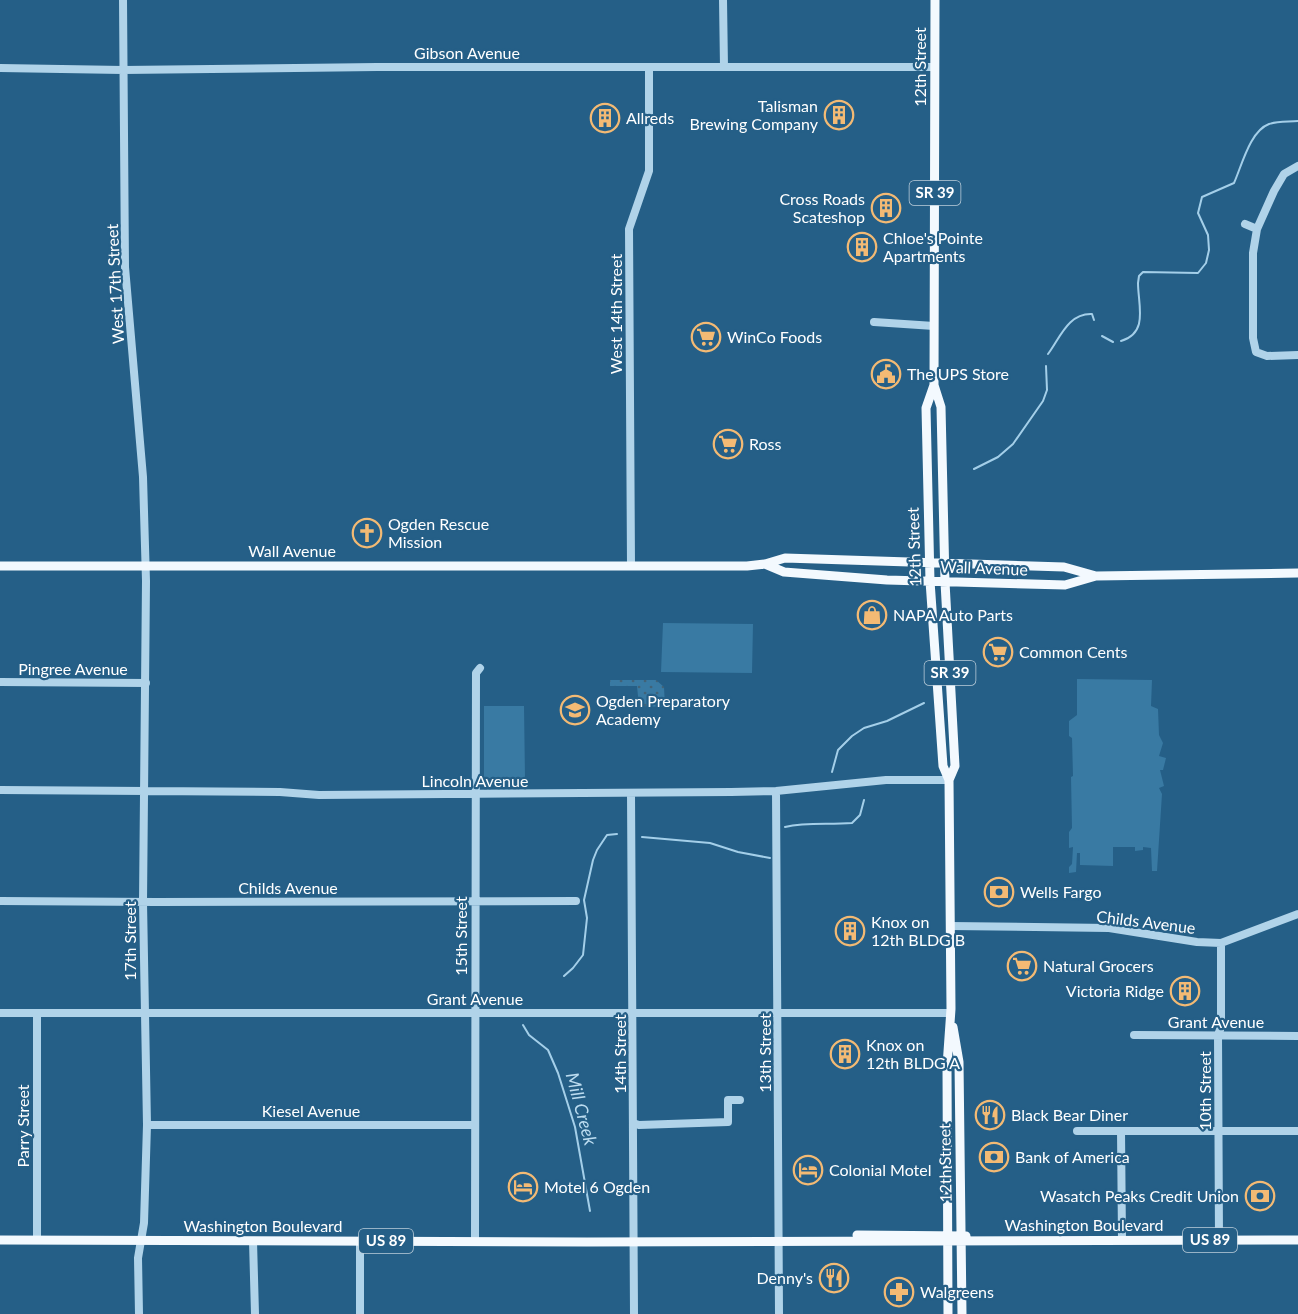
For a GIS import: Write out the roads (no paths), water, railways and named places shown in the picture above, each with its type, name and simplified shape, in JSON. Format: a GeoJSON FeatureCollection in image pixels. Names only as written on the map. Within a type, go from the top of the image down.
{"type":"FeatureCollection","features":[{"type":"Feature","properties":{"kind":"main road","name":"12th Street"},"geometry":{"type":"LineString","coordinates":[[934,0],[934,385],[941,407],[945,582],[955,766],[949,780]]}},
{"type":"Feature","properties":{"kind":"main road","name":"12th Street"},"geometry":{"type":"LineString","coordinates":[[934,385],[926,408],[929,564],[943,766],[949,780],[951,1012],[947,1066],[948,1314]]}},
{"type":"Feature","properties":{"kind":"main road","name":"Wall Avenue"},"geometry":{"type":"LineString","coordinates":[[0,566],[765,564],[784,558],[1064,567],[1096,576]]}},
{"type":"Feature","properties":{"kind":"main road","name":"Wall Avenue"},"geometry":{"type":"LineString","coordinates":[[765,564],[784,572],[945,582],[1065,585],[1096,576],[1298,573]]}},
{"type":"Feature","properties":{"kind":"main road","name":"12th Street"},"geometry":{"type":"LineString","coordinates":[[951,1012],[959,1062],[962,1314]]}},
{"type":"Feature","properties":{"kind":"main road","name":"Washington Boulevard"},"geometry":{"type":"LineString","coordinates":[[0,1240],[779,1241],[820,1234],[977,1240],[1298,1240]]}},
{"type":"Feature","properties":{"kind":"street","name":"West 17th Street"},"geometry":{"type":"LineString","coordinates":[[123,0],[125,267],[142,477],[144,567]]}},
{"type":"Feature","properties":{"kind":"street"},"geometry":{"type":"LineString","coordinates":[[723,0],[724,67]]}},
{"type":"Feature","properties":{"kind":"street","name":"West 14th Street"},"geometry":{"type":"LineString","coordinates":[[632,565],[629,229],[649,171],[649,67]]}},
{"type":"Feature","properties":{"kind":"street","name":"Gibson Avenue"},"geometry":{"type":"LineString","coordinates":[[0,68],[123,70],[934,67]]}},
{"type":"Feature","properties":{"kind":"street"},"geometry":{"type":"LineString","coordinates":[[1298,166],[1284,174],[1274,190],[1257,229],[1253,253],[1253,338],[1257,352],[1267,356],[1298,355]]}},
{"type":"Feature","properties":{"kind":"street"},"geometry":{"type":"LineString","coordinates":[[1245,224],[1257,229]]}},
{"type":"Feature","properties":{"kind":"street"},"geometry":{"type":"LineString","coordinates":[[874,322],[934,326]]}},
{"type":"Feature","properties":{"kind":"street","name":"17th Street"},"geometry":{"type":"LineString","coordinates":[[139,1314],[138,1258],[144,1223],[147,1125],[143,902],[146,683],[144,567]]}},
{"type":"Feature","properties":{"kind":"street","name":"15th Street"},"geometry":{"type":"LineString","coordinates":[[475,1241],[474,901],[476,673],[480,668]]}},
{"type":"Feature","properties":{"kind":"street","name":"Pingree Avenue"},"geometry":{"type":"LineString","coordinates":[[0,682],[146,683]]}},
{"type":"Feature","properties":{"kind":"street","name":"Lincoln Avenue"},"geometry":{"type":"LineString","coordinates":[[0,790],[475,795],[776,791],[893,780],[949,780]]}},
{"type":"Feature","properties":{"kind":"street","name":"13th Street"},"geometry":{"type":"LineString","coordinates":[[776,791],[779,1314]]}},
{"type":"Feature","properties":{"kind":"street","name":"14th Street"},"geometry":{"type":"LineString","coordinates":[[630,793],[634,1314]]}},
{"type":"Feature","properties":{"kind":"street","name":"Childs Avenue"},"geometry":{"type":"LineString","coordinates":[[0,901],[576,901]]}},
{"type":"Feature","properties":{"kind":"street","name":"Childs Avenue"},"geometry":{"type":"LineString","coordinates":[[950,926],[1112,928],[1197,942],[1221,943],[1298,914]]}},
{"type":"Feature","properties":{"kind":"street","name":"10th Street"},"geometry":{"type":"LineString","coordinates":[[1219,1240],[1218,1035],[1221,1027],[1221,943]]}},
{"type":"Feature","properties":{"kind":"street","name":"Grant Avenue"},"geometry":{"type":"LineString","coordinates":[[0,1013],[779,1014],[951,1012]]}},
{"type":"Feature","properties":{"kind":"street","name":"Parry Street"},"geometry":{"type":"LineString","coordinates":[[37,1013],[37,1240]]}},
{"type":"Feature","properties":{"kind":"street","name":"Grant Avenue"},"geometry":{"type":"LineString","coordinates":[[1134,1035],[1298,1036]]}},
{"type":"Feature","properties":{"kind":"street"},"geometry":{"type":"LineString","coordinates":[[633,1123],[639,1125],[728,1122],[728,1101],[740,1100]]}},
{"type":"Feature","properties":{"kind":"street","name":"Kiesel Avenue"},"geometry":{"type":"LineString","coordinates":[[147,1125],[475,1125]]}},
{"type":"Feature","properties":{"kind":"street"},"geometry":{"type":"LineString","coordinates":[[1077,1131],[1298,1131]]}},
{"type":"Feature","properties":{"kind":"street"},"geometry":{"type":"LineString","coordinates":[[1121,1131],[1122,1240]]}},
{"type":"Feature","properties":{"kind":"street"},"geometry":{"type":"LineString","coordinates":[[253,1240],[255,1314]]}},
{"type":"Feature","properties":{"kind":"street"},"geometry":{"type":"LineString","coordinates":[[360,1241],[360,1314]]}},
{"type":"Feature","properties":{"kind":"waterway","name":"Mill Creek"},"geometry":{"type":"LineString","coordinates":[[1121,341],[1130,337],[1139,325],[1138,283],[1139,276],[1143,272],[1198,273],[1206,263],[1209,250],[1208,235],[1198,213],[1202,197],[1234,183],[1247,149],[1262,128],[1272,123],[1298,121]]}},
{"type":"Feature","properties":{"kind":"waterway","name":"Mill Creek"},"geometry":{"type":"LineString","coordinates":[[1048,354],[1071,322],[1084,315],[1092,314],[1094,320]]}},
{"type":"Feature","properties":{"kind":"waterway","name":"Mill Creek"},"geometry":{"type":"LineString","coordinates":[[1102,336],[1113,342]]}},
{"type":"Feature","properties":{"kind":"waterway","name":"Mill Creek"},"geometry":{"type":"LineString","coordinates":[[974,469],[998,457],[1013,444],[1043,401],[1047,390],[1046,366]]}},
{"type":"Feature","properties":{"kind":"waterway","name":"Mill Creek"},"geometry":{"type":"LineString","coordinates":[[832,772],[838,750],[852,736],[864,728],[887,721],[924,703]]}},
{"type":"Feature","properties":{"kind":"waterway","name":"Mill Creek"},"geometry":{"type":"LineString","coordinates":[[785,827],[852,823],[860,815],[864,800]]}},
{"type":"Feature","properties":{"kind":"waterway","name":"Mill Creek"},"geometry":{"type":"LineString","coordinates":[[564,976],[583,955],[587,918],[584,900],[593,860],[607,835],[617,834]]}},
{"type":"Feature","properties":{"kind":"waterway","name":"Mill Creek"},"geometry":{"type":"LineString","coordinates":[[642,837],[710,843],[738,852],[770,858]]}},
{"type":"Feature","properties":{"kind":"waterway","name":"Mill Creek"},"geometry":{"type":"LineString","coordinates":[[523,1025],[529,1035],[548,1050],[558,1073],[575,1127],[590,1211]]}},
{"type":"Feature","properties":{"kind":"place","name":"Talisman Brewing Company"},"geometry":{"type":"Point","coordinates":[839,115]}},
{"type":"Feature","properties":{"kind":"place","name":"Allreds"},"geometry":{"type":"Point","coordinates":[605,118]}},
{"type":"Feature","properties":{"kind":"place","name":"Cross Roads Scateshop"},"geometry":{"type":"Point","coordinates":[886,208]}},
{"type":"Feature","properties":{"kind":"place","name":"Chloe's Pointe Apartments"},"geometry":{"type":"Point","coordinates":[862,247]}},
{"type":"Feature","properties":{"kind":"place","name":"WinCo Foods"},"geometry":{"type":"Point","coordinates":[706,337]}},
{"type":"Feature","properties":{"kind":"place","name":"The UPS Store"},"geometry":{"type":"Point","coordinates":[886,374]}},
{"type":"Feature","properties":{"kind":"place","name":"Ross"},"geometry":{"type":"Point","coordinates":[728,444]}},
{"type":"Feature","properties":{"kind":"place","name":"Ogden Rescue Mission"},"geometry":{"type":"Point","coordinates":[367,533]}},
{"type":"Feature","properties":{"kind":"place","name":"NAPA Auto Parts"},"geometry":{"type":"Point","coordinates":[872,615]}},
{"type":"Feature","properties":{"kind":"place","name":"Common Cents"},"geometry":{"type":"Point","coordinates":[998,652]}},
{"type":"Feature","properties":{"kind":"place","name":"Ogden Preparatory Academy"},"geometry":{"type":"Point","coordinates":[575,710]}},
{"type":"Feature","properties":{"kind":"place","name":"Wells Fargo"},"geometry":{"type":"Point","coordinates":[999,892]}},
{"type":"Feature","properties":{"kind":"place","name":"Knox on 12th BLDG B"},"geometry":{"type":"Point","coordinates":[850,931]}},
{"type":"Feature","properties":{"kind":"place","name":"Natural Grocers"},"geometry":{"type":"Point","coordinates":[1022,966]}},
{"type":"Feature","properties":{"kind":"place","name":"Victoria Ridge"},"geometry":{"type":"Point","coordinates":[1185,991]}},
{"type":"Feature","properties":{"kind":"place","name":"Knox on 12th BLDG A"},"geometry":{"type":"Point","coordinates":[845,1054]}},
{"type":"Feature","properties":{"kind":"place","name":"Black Bear Diner"},"geometry":{"type":"Point","coordinates":[990,1115]}},
{"type":"Feature","properties":{"kind":"place","name":"Bank of America"},"geometry":{"type":"Point","coordinates":[994,1157]}},
{"type":"Feature","properties":{"kind":"place","name":"Colonial Motel"},"geometry":{"type":"Point","coordinates":[808,1170]}},
{"type":"Feature","properties":{"kind":"place","name":"Motel 6 Ogden"},"geometry":{"type":"Point","coordinates":[523,1187]}},
{"type":"Feature","properties":{"kind":"place","name":"Wasatch Peaks Credit Union"},"geometry":{"type":"Point","coordinates":[1260,1196]}},
{"type":"Feature","properties":{"kind":"place","name":"Denny's"},"geometry":{"type":"Point","coordinates":[834,1278]}},
{"type":"Feature","properties":{"kind":"place","name":"Walgreens"},"geometry":{"type":"Point","coordinates":[899,1292]}}]}
